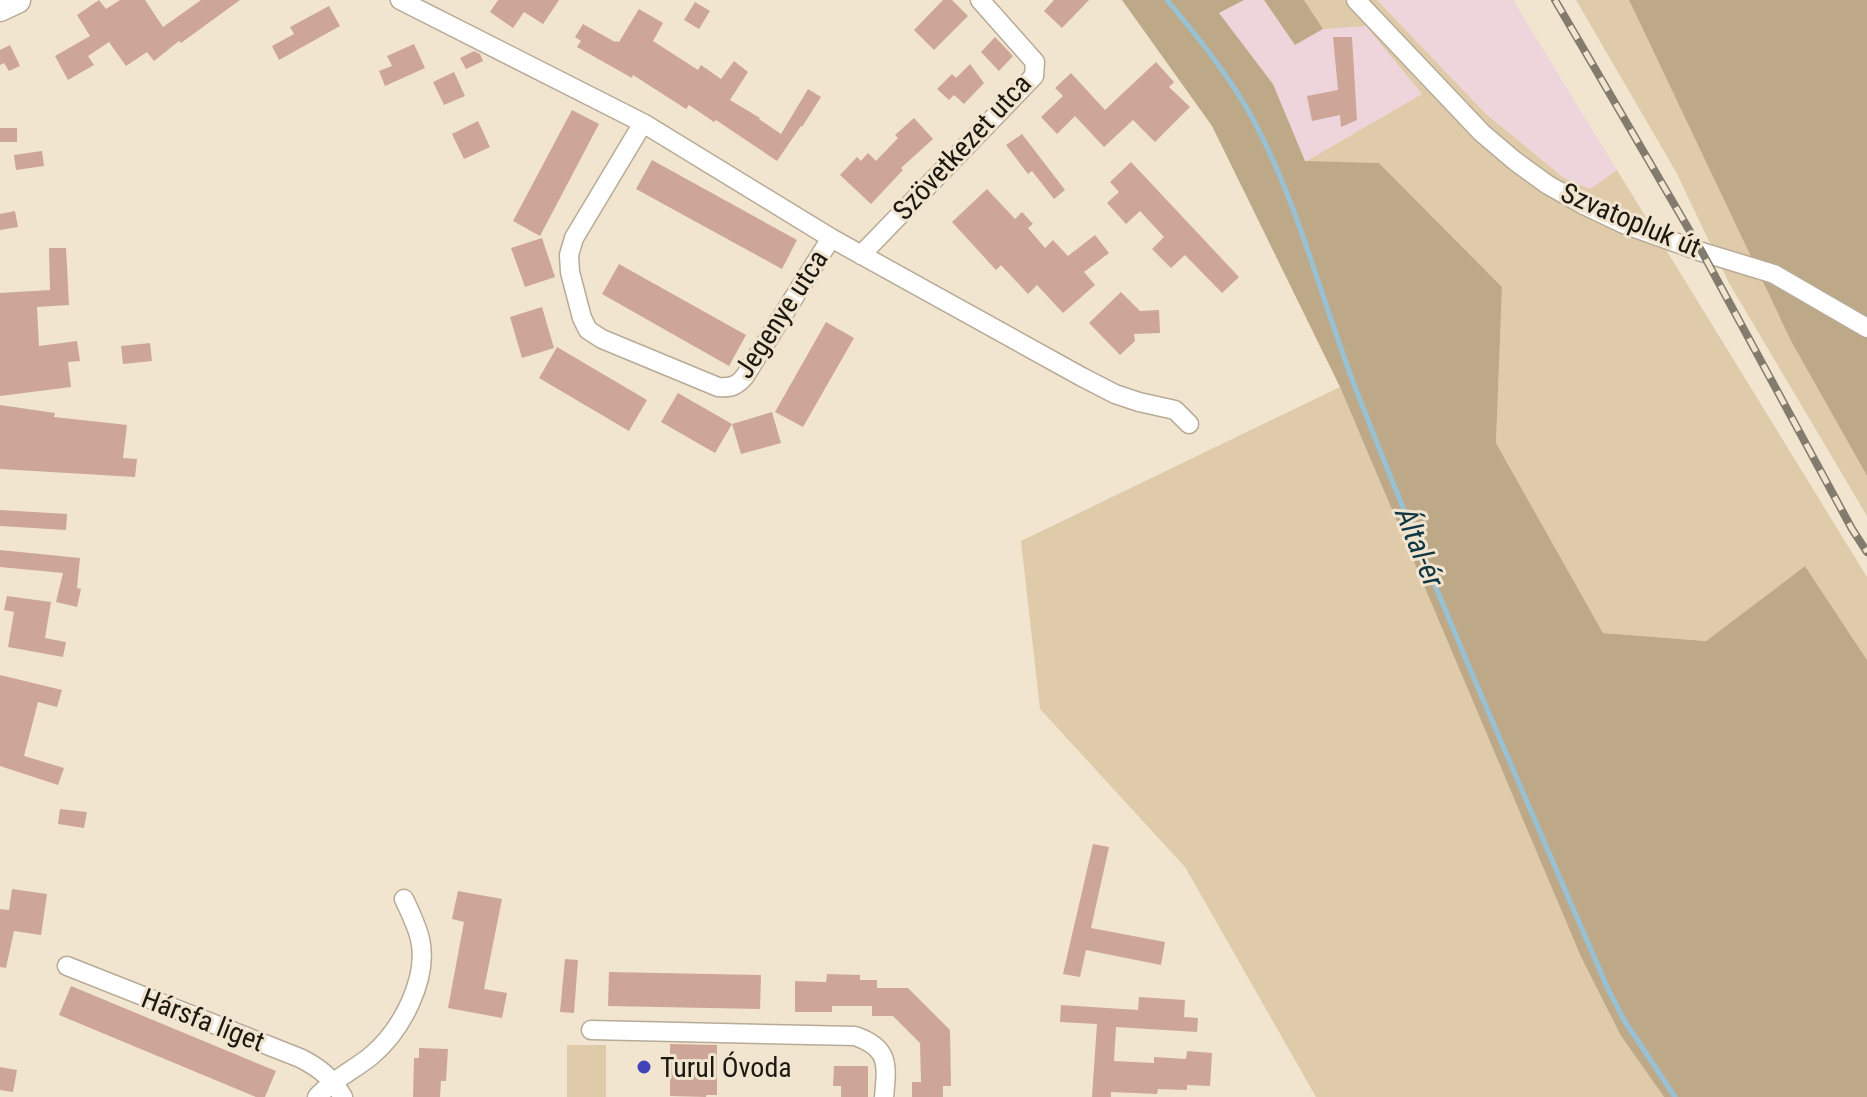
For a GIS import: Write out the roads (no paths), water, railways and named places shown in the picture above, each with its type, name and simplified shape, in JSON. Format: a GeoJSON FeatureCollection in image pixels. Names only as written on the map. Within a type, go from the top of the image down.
{"type":"FeatureCollection","features":[{"type":"Feature","properties":{"kind":"street"},"geometry":{"type":"LineString","coordinates":[[0,8],[17,0]]}},
{"type":"Feature","properties":{"kind":"street","name":"Jegenye utca"},"geometry":{"type":"LineString","coordinates":[[400,0],[643,123],[831,238],[1082,377],[1115,394],[1175,410],[1189,424]]}},
{"type":"Feature","properties":{"kind":"street","name":"Szövetkezet utca"},"geometry":{"type":"LineString","coordinates":[[861,255],[1034,76],[1035,62],[980,0]]}},
{"type":"Feature","properties":{"kind":"street","name":"Szvatopluk út"},"geometry":{"type":"LineString","coordinates":[[1356,0],[1482,133],[1548,185],[1624,224],[1774,274],[1867,328]]}},
{"type":"Feature","properties":{"kind":"street","name":"Jegenye utca"},"geometry":{"type":"LineString","coordinates":[[643,123],[574,238],[569,255],[570,272],[582,318],[588,330],[602,339],[718,387],[730,388],[745,376],[831,238]]}},
{"type":"Feature","properties":{"kind":"street"},"geometry":{"type":"LineString","coordinates":[[317,1097],[338,1089],[354,1069],[383,1045],[412,1000],[422,950],[420,936],[404,899]]}},
{"type":"Feature","properties":{"kind":"street","name":"Hársfa liget"},"geometry":{"type":"LineString","coordinates":[[67,966],[300,1058],[314,1065],[338,1089]]}},
{"type":"Feature","properties":{"kind":"street"},"geometry":{"type":"LineString","coordinates":[[591,1030],[855,1036],[870,1041],[881,1051],[886,1064],[884,1097]]}},
{"type":"Feature","properties":{"kind":"waterway","name":"Által-ér"},"geometry":{"type":"LineString","coordinates":[[1167,0],[1231,83],[1267,147],[1297,220],[1362,405],[1514,771],[1608,989],[1624,1020],[1675,1097]]}},
{"type":"Feature","properties":{"kind":"railway"},"geometry":{"type":"LineString","coordinates":[[1555,0],[1702,252],[1867,552]]}},
{"type":"Feature","properties":{"kind":"place","name":"Turul Óvoda"},"geometry":{"type":"Point","coordinates":[644,1067]}}]}
